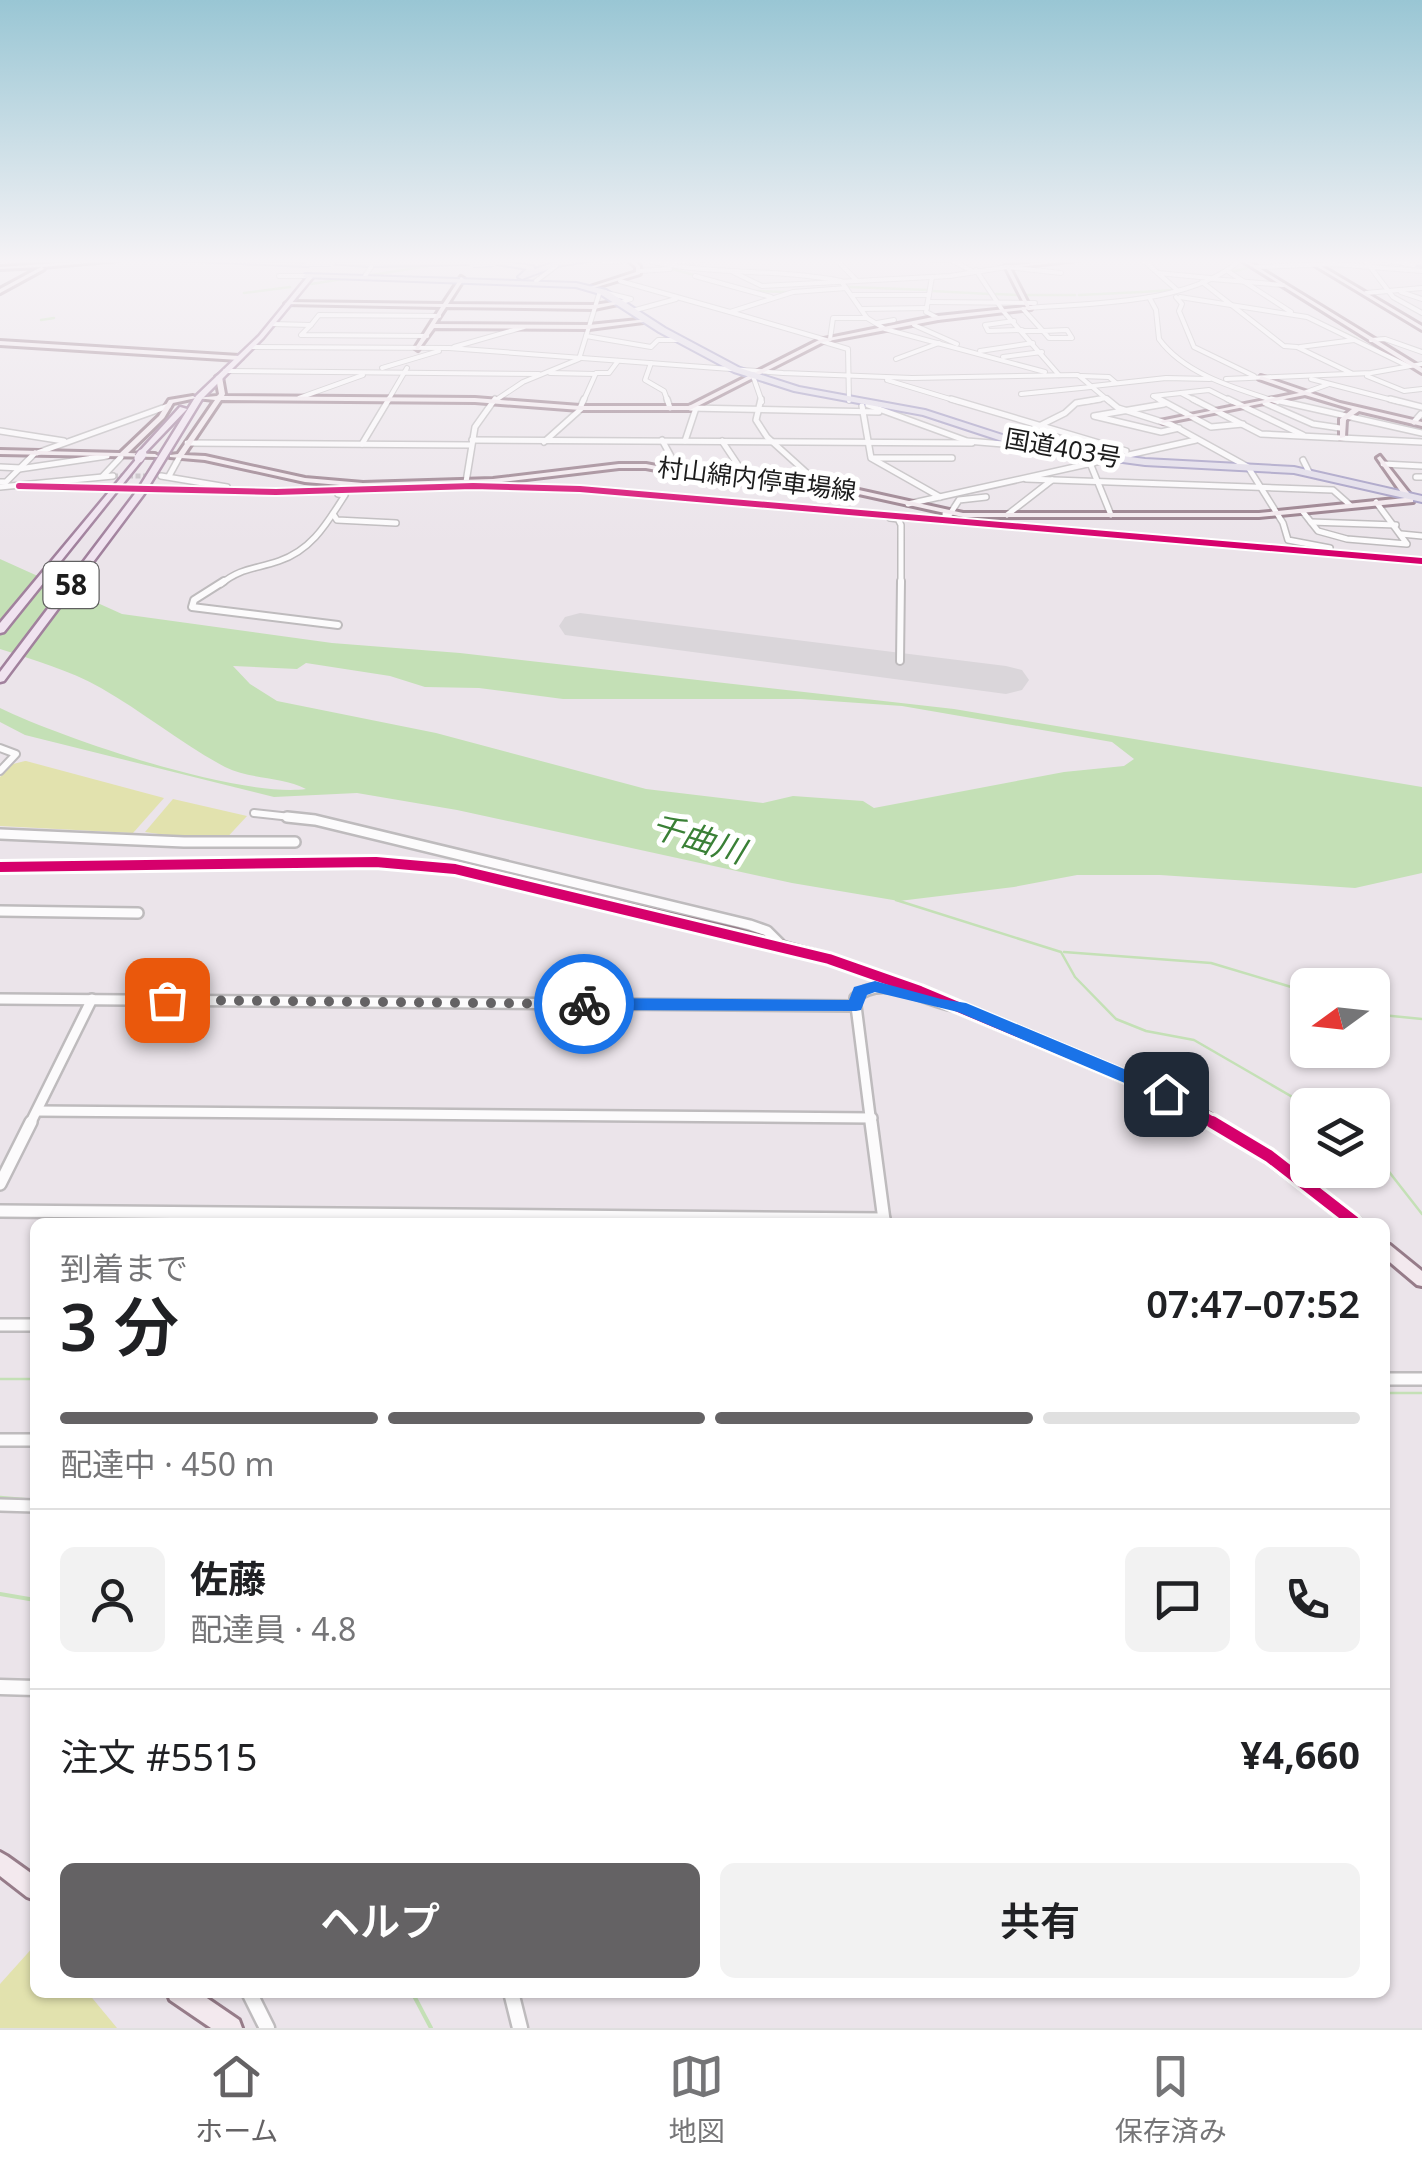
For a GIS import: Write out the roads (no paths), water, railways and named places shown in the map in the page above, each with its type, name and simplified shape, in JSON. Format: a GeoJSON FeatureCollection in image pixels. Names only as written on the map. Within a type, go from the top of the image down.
{"type":"FeatureCollection","features":[{"type":"Feature","properties":{"kind":"highway","name":"国道403号"},"geometry":{"type":"LineString","coordinates":[[708,355],[737,370],[864,407],[925,413],[1009,441],[1147,462],[1309,472],[1422,500]]}},
{"type":"Feature","properties":{"kind":"main road","name":"58"},"geometry":{"type":"LineString","coordinates":[[0,630],[140,456],[238,355]]}},
{"type":"Feature","properties":{"kind":"main road","name":"58"},"geometry":{"type":"LineString","coordinates":[[219,375],[239,355]]}},
{"type":"Feature","properties":{"kind":"main road","name":"58"},"geometry":{"type":"LineString","coordinates":[[0,678],[142,490],[196,398]]}},
{"type":"Feature","properties":{"kind":"street"},"geometry":{"type":"LineString","coordinates":[[163,355],[235,358]]}},
{"type":"Feature","properties":{"kind":"street"},"geometry":{"type":"LineString","coordinates":[[179,355],[235,358]]}},
{"type":"Feature","properties":{"kind":"street"},"geometry":{"type":"LineString","coordinates":[[362,444],[414,355]]}},
{"type":"Feature","properties":{"kind":"street"},"geometry":{"type":"LineString","coordinates":[[299,398],[428,355]]}},
{"type":"Feature","properties":{"kind":"street"},"geometry":{"type":"LineString","coordinates":[[535,355],[737,370]]}},
{"type":"Feature","properties":{"kind":"street"},"geometry":{"type":"LineString","coordinates":[[219,375],[610,374],[629,355]]}},
{"type":"Feature","properties":{"kind":"street"},"geometry":{"type":"LineString","coordinates":[[685,441],[693,408],[797,355]]}},
{"type":"Feature","properties":{"kind":"street"},"geometry":{"type":"LineString","coordinates":[[848,355],[849,401]]}},
{"type":"Feature","properties":{"kind":"street"},"geometry":{"type":"LineString","coordinates":[[896,360],[910,355]]}},
{"type":"Feature","properties":{"kind":"street"},"geometry":{"type":"LineString","coordinates":[[982,355],[1058,376]]}},
{"type":"Feature","properties":{"kind":"street"},"geometry":{"type":"LineString","coordinates":[[996,358],[1022,355]]}},
{"type":"Feature","properties":{"kind":"street"},"geometry":{"type":"LineString","coordinates":[[1044,355],[1058,376]]}},
{"type":"Feature","properties":{"kind":"street"},"geometry":{"type":"LineString","coordinates":[[1173,355],[1213,379],[1283,400],[1342,428]]}},
{"type":"Feature","properties":{"kind":"street"},"geometry":{"type":"LineString","coordinates":[[1210,355],[1259,378],[1357,409],[1418,423],[1422,414]]}},
{"type":"Feature","properties":{"kind":"street"},"geometry":{"type":"LineString","coordinates":[[1311,355],[1351,373]]}},
{"type":"Feature","properties":{"kind":"street"},"geometry":{"type":"LineString","coordinates":[[1386,355],[1410,366]]}},
{"type":"Feature","properties":{"kind":"street"},"geometry":{"type":"LineString","coordinates":[[1393,355],[1410,366]]}},
{"type":"Feature","properties":{"kind":"street"},"geometry":{"type":"LineString","coordinates":[[214,358],[224,362],[219,375],[222,392],[165,476],[242,491]]}},
{"type":"Feature","properties":{"kind":"street"},"geometry":{"type":"LineString","coordinates":[[466,482],[478,420],[493,400],[541,373],[579,358]]}},
{"type":"Feature","properties":{"kind":"street"},"geometry":{"type":"LineString","coordinates":[[650,363],[646,380],[664,391],[670,408]]}},
{"type":"Feature","properties":{"kind":"street"},"geometry":{"type":"LineString","coordinates":[[1360,374],[1422,367]]}},
{"type":"Feature","properties":{"kind":"street"},"geometry":{"type":"LineString","coordinates":[[1021,394],[1176,377],[1351,373],[1404,391],[1422,389]]}},
{"type":"Feature","properties":{"kind":"street"},"geometry":{"type":"LineString","coordinates":[[544,442],[581,408],[596,374]]}},
{"type":"Feature","properties":{"kind":"street"},"geometry":{"type":"LineString","coordinates":[[758,374],[1080,376],[1108,377],[1116,383]]}},
{"type":"Feature","properties":{"kind":"street"},"geometry":{"type":"LineString","coordinates":[[758,374],[762,403],[756,420],[772,442],[818,483]]}},
{"type":"Feature","properties":{"kind":"street"},"geometry":{"type":"LineString","coordinates":[[875,376],[1130,452],[1147,462]]}},
{"type":"Feature","properties":{"kind":"street"},"geometry":{"type":"LineString","coordinates":[[1080,376],[1125,411],[1163,421],[1248,466],[1278,514],[1288,540],[1393,558]]}},
{"type":"Feature","properties":{"kind":"street"},"geometry":{"type":"LineString","coordinates":[[1303,377],[1422,407]]}},
{"type":"Feature","properties":{"kind":"street"},"geometry":{"type":"LineString","coordinates":[[1163,421],[1283,400],[1329,384]]}},
{"type":"Feature","properties":{"kind":"street"},"geometry":{"type":"LineString","coordinates":[[1243,424],[1212,427],[1152,396],[1209,390],[1302,436]]}},
{"type":"Feature","properties":{"kind":"street"},"geometry":{"type":"LineString","coordinates":[[1178,392],[1261,434],[1302,436],[1342,428],[1422,433]]}},
{"type":"Feature","properties":{"kind":"street"},"geometry":{"type":"LineString","coordinates":[[103,476],[162,417],[173,400],[196,398],[493,400],[581,408],[864,407],[972,442]]}},
{"type":"Feature","properties":{"kind":"street"},"geometry":{"type":"LineString","coordinates":[[187,443],[1009,441],[1069,410],[1076,402],[1106,398]]}},
{"type":"Feature","properties":{"kind":"street"},"geometry":{"type":"LineString","coordinates":[[1167,404],[1094,416],[1161,432],[1178,428]]}},
{"type":"Feature","properties":{"kind":"street"},"geometry":{"type":"LineString","coordinates":[[1264,404],[1313,424],[1422,442]]}},
{"type":"Feature","properties":{"kind":"street"},"geometry":{"type":"LineString","coordinates":[[3,486],[36,453],[168,406]]}},
{"type":"Feature","properties":{"kind":"street"},"geometry":{"type":"LineString","coordinates":[[864,407],[871,458],[940,497]]}},
{"type":"Feature","properties":{"kind":"street"},"geometry":{"type":"LineString","coordinates":[[1342,428],[1357,409]]}},
{"type":"Feature","properties":{"kind":"street"},"geometry":{"type":"LineString","coordinates":[[0,431],[67,442]]}},
{"type":"Feature","properties":{"kind":"street"},"geometry":{"type":"LineString","coordinates":[[662,440],[679,471]]}},
{"type":"Feature","properties":{"kind":"street"},"geometry":{"type":"LineString","coordinates":[[908,504],[1196,440]]}},
{"type":"Feature","properties":{"kind":"street"},"geometry":{"type":"LineString","coordinates":[[722,441],[740,468],[759,481]]}},
{"type":"Feature","properties":{"kind":"street"},"geometry":{"type":"LineString","coordinates":[[0,452],[156,456]]}},
{"type":"Feature","properties":{"kind":"street"},"geometry":{"type":"LineString","coordinates":[[0,467],[20,468],[107,456]]}},
{"type":"Feature","properties":{"kind":"street","name":"村山綿内停車場線"},"geometry":{"type":"LineString","coordinates":[[176,456],[345,484],[466,482],[619,466],[679,471],[726,481],[818,483],[950,514],[1278,514],[1408,498]]}},
{"type":"Feature","properties":{"kind":"street"},"geometry":{"type":"LineString","coordinates":[[871,458],[952,458]]}},
{"type":"Feature","properties":{"kind":"street"},"geometry":{"type":"LineString","coordinates":[[1303,460],[1309,472]]}},
{"type":"Feature","properties":{"kind":"street"},"geometry":{"type":"LineString","coordinates":[[1381,461],[1422,466]]}},
{"type":"Feature","properties":{"kind":"street"},"geometry":{"type":"LineString","coordinates":[[1381,461],[1408,498]]}},
{"type":"Feature","properties":{"kind":"street"},"geometry":{"type":"LineString","coordinates":[[1090,463],[1112,515]]}},
{"type":"Feature","properties":{"kind":"street"},"geometry":{"type":"LineString","coordinates":[[19,486],[95,476]]}},
{"type":"Feature","properties":{"kind":"street"},"geometry":{"type":"LineString","coordinates":[[3,486],[114,476]]}},
{"type":"Feature","properties":{"kind":"street"},"geometry":{"type":"LineString","coordinates":[[1026,479],[1332,490],[1350,505]]}},
{"type":"Feature","properties":{"kind":"street"},"geometry":{"type":"LineString","coordinates":[[1007,515],[1053,480]]}},
{"type":"Feature","properties":{"kind":"street"},"geometry":{"type":"LineString","coordinates":[[3,486],[267,491],[345,484]]}},
{"type":"Feature","properties":{"kind":"street"},"geometry":{"type":"LineString","coordinates":[[276,492],[473,486],[580,488],[1422,561]]}},
{"type":"Feature","properties":{"kind":"street"},"geometry":{"type":"LineString","coordinates":[[267,491],[345,496],[312,543],[281,561],[238,570],[194,600],[192,607],[338,624]]}},
{"type":"Feature","properties":{"kind":"street"},"geometry":{"type":"LineString","coordinates":[[868,512],[950,514],[953,502],[960,497],[986,498]]}},
{"type":"Feature","properties":{"kind":"street"},"geometry":{"type":"LineString","coordinates":[[1303,512],[1318,531],[1347,539],[1407,544],[1376,502]]}},
{"type":"Feature","properties":{"kind":"street"},"geometry":{"type":"LineString","coordinates":[[868,512],[898,519],[901,525],[900,661]]}},
{"type":"Feature","properties":{"kind":"street"},"geometry":{"type":"LineString","coordinates":[[333,514],[336,520],[346,522],[396,523]]}},
{"type":"Feature","properties":{"kind":"street"},"geometry":{"type":"LineString","coordinates":[[1311,522],[1396,525]]}},
{"type":"Feature","properties":{"kind":"street"},"geometry":{"type":"LineString","coordinates":[[1401,534],[1422,536]]}},
{"type":"Feature","properties":{"kind":"street"},"geometry":{"type":"LineString","coordinates":[[0,748],[16,754],[0,771]]}},
{"type":"Feature","properties":{"kind":"street"},"geometry":{"type":"LineString","coordinates":[[254,813],[316,820],[750,924],[768,931],[782,946]]}},
{"type":"Feature","properties":{"kind":"street"},"geometry":{"type":"LineString","coordinates":[[0,834],[123,836],[202,844],[295,842]]}},
{"type":"Feature","properties":{"kind":"street"},"geometry":{"type":"LineString","coordinates":[[0,867],[376,862],[455,869],[782,946],[961,1006],[1166,1094],[1269,1156],[1349,1218]]}},
{"type":"Feature","properties":{"kind":"street"},"geometry":{"type":"LineString","coordinates":[[0,911],[138,912]]}},
{"type":"Feature","properties":{"kind":"street"},"geometry":{"type":"LineString","coordinates":[[884,1218],[856,1006],[860,991],[875,986],[940,1005],[961,1006]]}},
{"type":"Feature","properties":{"kind":"street"},"geometry":{"type":"LineString","coordinates":[[0,999],[856,1006]]}},
{"type":"Feature","properties":{"kind":"street"},"geometry":{"type":"LineString","coordinates":[[0,1184],[92,999]]}},
{"type":"Feature","properties":{"kind":"street"},"geometry":{"type":"LineString","coordinates":[[37,1111],[872,1118]]}},
{"type":"Feature","properties":{"kind":"street"},"geometry":{"type":"LineString","coordinates":[[0,1212],[589,1218]]}},
{"type":"Feature","properties":{"kind":"street"},"geometry":{"type":"LineString","coordinates":[[1390,1253],[1422,1280]]}},
{"type":"Feature","properties":{"kind":"street"},"geometry":{"type":"LineString","coordinates":[[0,1325],[30,1325]]}},
{"type":"Feature","properties":{"kind":"street"},"geometry":{"type":"LineString","coordinates":[[1390,1379],[1422,1379]]}},
{"type":"Feature","properties":{"kind":"street"},"geometry":{"type":"LineString","coordinates":[[0,1440],[30,1440]]}},
{"type":"Feature","properties":{"kind":"street"},"geometry":{"type":"LineString","coordinates":[[0,1504],[30,1506]]}},
{"type":"Feature","properties":{"kind":"street"},"geometry":{"type":"LineString","coordinates":[[0,1687],[30,1688]]}},
{"type":"Feature","properties":{"kind":"street"},"geometry":{"type":"LineString","coordinates":[[0,1863],[30,1885]]}},
{"type":"Feature","properties":{"kind":"street"},"geometry":{"type":"LineString","coordinates":[[187,1998],[231,2028]]}},
{"type":"Feature","properties":{"kind":"street"},"geometry":{"type":"LineString","coordinates":[[252,1998],[267,2028]]}},
{"type":"Feature","properties":{"kind":"street"},"geometry":{"type":"LineString","coordinates":[[512,1998],[520,2028]]}},
{"type":"Feature","properties":{"kind":"water","name":"千曲川"},"geometry":{"type":"Polygon","coordinates":[[[0,559],[122,614],[332,643],[460,653],[954,709],[1422,787],[1422,873],[1355,888],[1160,875],[1077,875],[899,901],[792,883],[457,810],[357,793],[274,797],[25,735],[0,722],[0,708],[107,750],[197,776],[276,789],[306,789],[225,767],[89,682],[0,649],[0,559]],[[306,663],[297,669],[233,666],[250,684],[277,701],[436,733],[646,789],[763,803],[793,796],[863,801],[874,808],[1064,772],[1124,766],[1134,759],[1112,742],[902,706],[801,699],[563,699],[479,688],[425,687],[390,676],[306,663]]]}},
{"type":"Feature","properties":{"kind":"waterway"},"geometry":{"type":"LineString","coordinates":[[896,900],[1061,952],[1075,977],[1116,1019],[1146,1031],[1194,1040],[1290,1096]]}},
{"type":"Feature","properties":{"kind":"waterway"},"geometry":{"type":"LineString","coordinates":[[1064,952],[1211,963],[1290,987]]}},
{"type":"Feature","properties":{"kind":"waterway"},"geometry":{"type":"LineString","coordinates":[[1390,1016],[1422,1019]]}},
{"type":"Feature","properties":{"kind":"waterway"},"geometry":{"type":"LineString","coordinates":[[1390,1173],[1422,1214]]}},
{"type":"Feature","properties":{"kind":"waterway"},"geometry":{"type":"LineString","coordinates":[[0,1379],[30,1379]]}},
{"type":"Feature","properties":{"kind":"waterway"},"geometry":{"type":"LineString","coordinates":[[1390,1393],[1422,1393]]}},
{"type":"Feature","properties":{"kind":"waterway"},"geometry":{"type":"LineString","coordinates":[[0,1497],[30,1500]]}},
{"type":"Feature","properties":{"kind":"waterway"},"geometry":{"type":"LineString","coordinates":[[0,1594],[30,1599]]}},
{"type":"Feature","properties":{"kind":"waterway"},"geometry":{"type":"LineString","coordinates":[[415,1998],[431,2028]]}},
{"type":"Feature","properties":{"kind":"tunnel"},"geometry":{"type":"LineString","coordinates":[[113,476],[161,476]]}}]}
